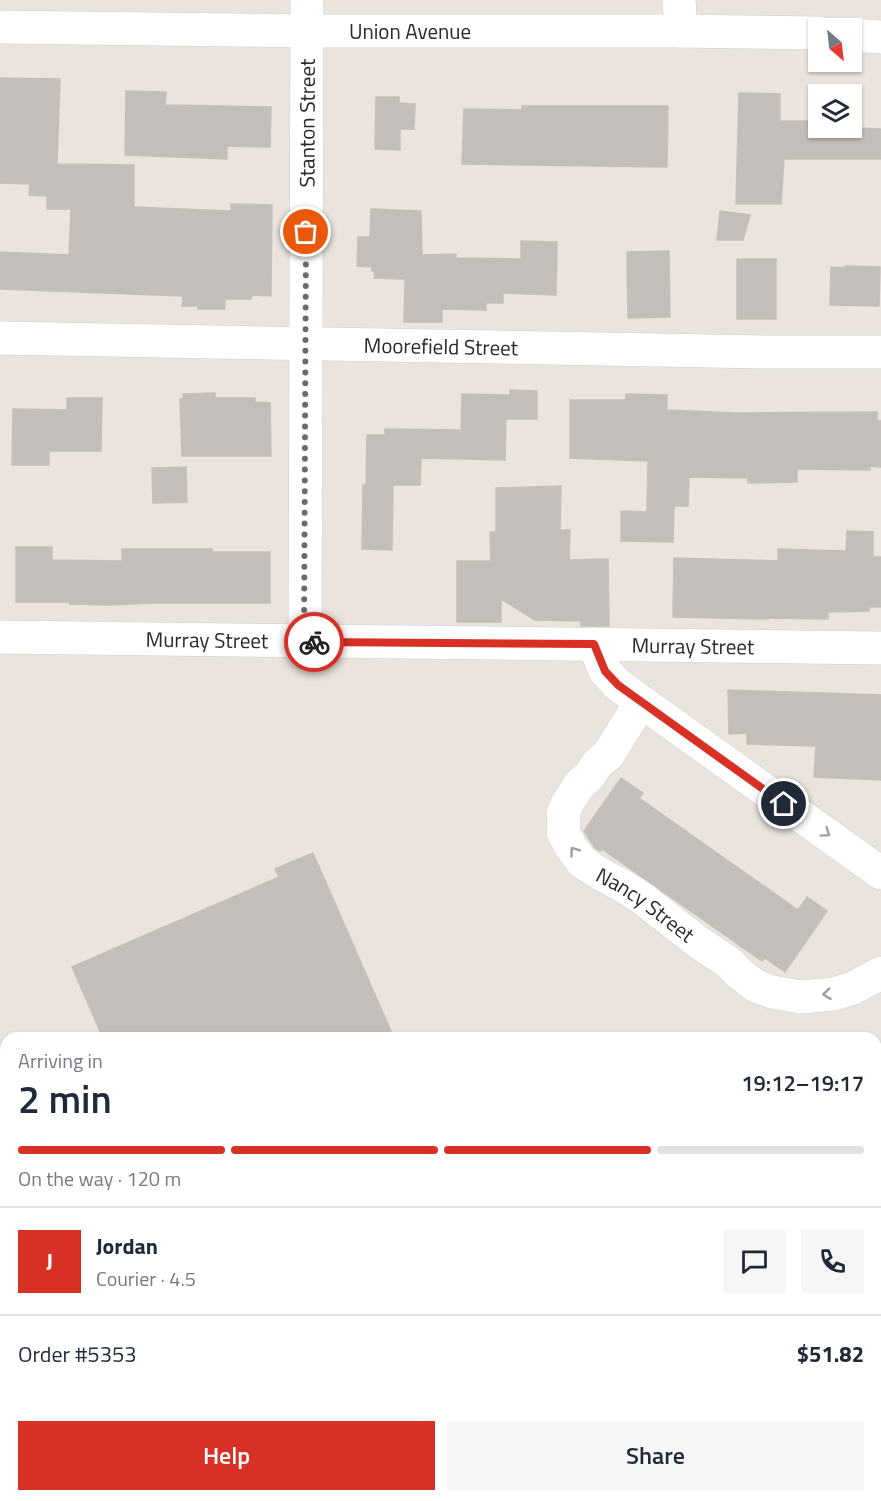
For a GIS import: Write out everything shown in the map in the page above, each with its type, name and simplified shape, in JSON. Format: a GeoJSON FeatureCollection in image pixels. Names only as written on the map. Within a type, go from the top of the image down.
{"type":"FeatureCollection","features":[{"type":"Feature","properties":{"kind":"street","name":"Union Avenue"},"geometry":{"type":"LineString","coordinates":[[0,27],[307,16],[680,16],[808,32]]}},
{"type":"Feature","properties":{"kind":"street","name":"Stanton Street"},"geometry":{"type":"LineString","coordinates":[[304,642],[307,16]]}},
{"type":"Feature","properties":{"kind":"street"},"geometry":{"type":"LineString","coordinates":[[862,36],[881,37]]}},
{"type":"Feature","properties":{"kind":"street","name":"Moorefield Street"},"geometry":{"type":"LineString","coordinates":[[0,338],[742,352],[881,352]]}},
{"type":"Feature","properties":{"kind":"street","name":"Murray Street"},"geometry":{"type":"LineString","coordinates":[[0,637],[881,648]]}},
{"type":"Feature","properties":{"kind":"street"},"geometry":{"type":"LineString","coordinates":[[594,644],[605,671],[618,685],[881,873]]}},
{"type":"Feature","properties":{"kind":"street","name":"Nancy Street"},"geometry":{"type":"LineString","coordinates":[[641,702],[608,755],[579,785],[563,814],[563,832],[570,847],[582,862],[643,899],[728,962],[756,986],[772,992],[800,997],[834,994],[853,988],[881,973]]}},
{"type":"Feature","properties":{"kind":"building"},"geometry":{"type":"Polygon","coordinates":[[[0,78],[60,79],[57,164],[134,165],[134,207],[231,211],[231,204],[272,205],[271,296],[252,295],[251,299],[225,299],[225,309],[198,309],[198,306],[182,306],[183,296],[0,289],[0,252],[69,255],[71,209],[47,209],[47,196],[29,195],[30,184],[0,183],[0,78]]]}},
{"type":"Feature","properties":{"kind":"building"},"geometry":{"type":"Polygon","coordinates":[[[126,91],[166,92],[165,105],[271,107],[270,147],[227,146],[227,159],[125,155],[126,91]]]}},
{"type":"Feature","properties":{"kind":"building"},"geometry":{"type":"Polygon","coordinates":[[[739,93],[780,94],[780,121],[808,121],[808,138],[862,138],[862,128],[881,129],[881,159],[784,159],[781,204],[736,204],[739,93]]]}},
{"type":"Feature","properties":{"kind":"building"},"geometry":{"type":"Polygon","coordinates":[[[376,97],[399,97],[399,103],[415,104],[414,129],[400,129],[400,150],[375,149],[376,97]]]}},
{"type":"Feature","properties":{"kind":"building"},"geometry":{"type":"Polygon","coordinates":[[[522,106],[668,106],[667,167],[462,164],[464,109],[522,110],[522,106]]]}},
{"type":"Feature","properties":{"kind":"building"},"geometry":{"type":"Polygon","coordinates":[[[371,209],[421,211],[422,255],[456,254],[456,258],[521,259],[521,241],[557,242],[556,295],[503,293],[503,303],[486,303],[486,310],[442,309],[442,322],[404,322],[405,279],[374,278],[375,272],[372,271],[372,267],[357,266],[358,237],[370,237],[371,209]]]}},
{"type":"Feature","properties":{"kind":"building"},"geometry":{"type":"Polygon","coordinates":[[[720,211],[750,215],[743,240],[717,240],[720,211]]]}},
{"type":"Feature","properties":{"kind":"building"},"geometry":{"type":"Polygon","coordinates":[[[669,251],[670,317],[628,318],[627,252],[669,251]]]}},
{"type":"Feature","properties":{"kind":"building"},"geometry":{"type":"Polygon","coordinates":[[[737,259],[776,259],[776,319],[737,319],[737,259]]]}},
{"type":"Feature","properties":{"kind":"building"},"geometry":{"type":"Polygon","coordinates":[[[845,266],[880,267],[879,306],[830,305],[831,267],[845,268],[845,266]]]}},
{"type":"Feature","properties":{"kind":"building"},"geometry":{"type":"Polygon","coordinates":[[[510,390],[537,391],[537,419],[506,419],[505,460],[421,458],[420,485],[393,485],[392,550],[362,549],[363,485],[366,485],[367,435],[385,435],[385,429],[461,430],[462,394],[510,395],[510,390]]]}},
{"type":"Feature","properties":{"kind":"building"},"geometry":{"type":"Polygon","coordinates":[[[215,393],[215,398],[255,398],[255,402],[270,403],[271,456],[182,456],[180,399],[183,399],[183,394],[215,393]]]}},
{"type":"Feature","properties":{"kind":"building"},"geometry":{"type":"Polygon","coordinates":[[[626,394],[667,395],[667,410],[736,413],[877,412],[877,420],[881,421],[881,467],[870,466],[870,470],[797,469],[797,482],[748,483],[748,478],[689,477],[688,506],[674,506],[673,542],[621,541],[621,511],[647,512],[648,461],[570,458],[570,400],[626,400],[626,394]]]}},
{"type":"Feature","properties":{"kind":"building"},"geometry":{"type":"Polygon","coordinates":[[[67,398],[102,398],[101,451],[49,451],[49,465],[12,465],[13,409],[67,410],[67,398]]]}},
{"type":"Feature","properties":{"kind":"building"},"geometry":{"type":"Polygon","coordinates":[[[186,467],[187,502],[153,503],[152,468],[186,467]]]}},
{"type":"Feature","properties":{"kind":"building"},"geometry":{"type":"Polygon","coordinates":[[[561,486],[560,530],[570,530],[569,560],[608,559],[609,626],[581,626],[581,621],[535,620],[501,599],[501,622],[457,622],[457,561],[491,561],[490,532],[496,532],[496,488],[561,486]]]}},
{"type":"Feature","properties":{"kind":"building"},"geometry":{"type":"Polygon","coordinates":[[[847,531],[873,532],[873,557],[881,557],[881,607],[869,607],[869,611],[828,612],[828,619],[673,617],[674,558],[778,561],[778,549],[846,551],[847,531]]]}},
{"type":"Feature","properties":{"kind":"building"},"geometry":{"type":"Polygon","coordinates":[[[16,547],[52,547],[52,560],[122,561],[122,549],[212,549],[212,552],[270,552],[270,603],[107,605],[16,602],[16,547]]]}},
{"type":"Feature","properties":{"kind":"building"},"geometry":{"type":"Polygon","coordinates":[[[728,690],[881,695],[881,780],[814,777],[816,746],[747,744],[747,733],[729,734],[728,690]]]}},
{"type":"Feature","properties":{"kind":"building"},"geometry":{"type":"Polygon","coordinates":[[[621,778],[643,793],[639,798],[798,910],[807,897],[827,911],[785,972],[765,958],[762,961],[602,849],[600,851],[595,848],[584,831],[621,778]]]}},
{"type":"Feature","properties":{"kind":"building"},"geometry":{"type":"Polygon","coordinates":[[[313,853],[391,1032],[100,1032],[72,967],[279,877],[275,869],[313,853]]]}},
{"type":"Feature","properties":{"kind":"way so far"},"geometry":{"type":"LineString","coordinates":[[306,232],[304,642],[314,642]]}},
{"type":"Feature","properties":{"kind":"route"},"geometry":{"type":"LineString","coordinates":[[314,642],[594,644],[605,671],[618,685],[784,804]]}}]}
